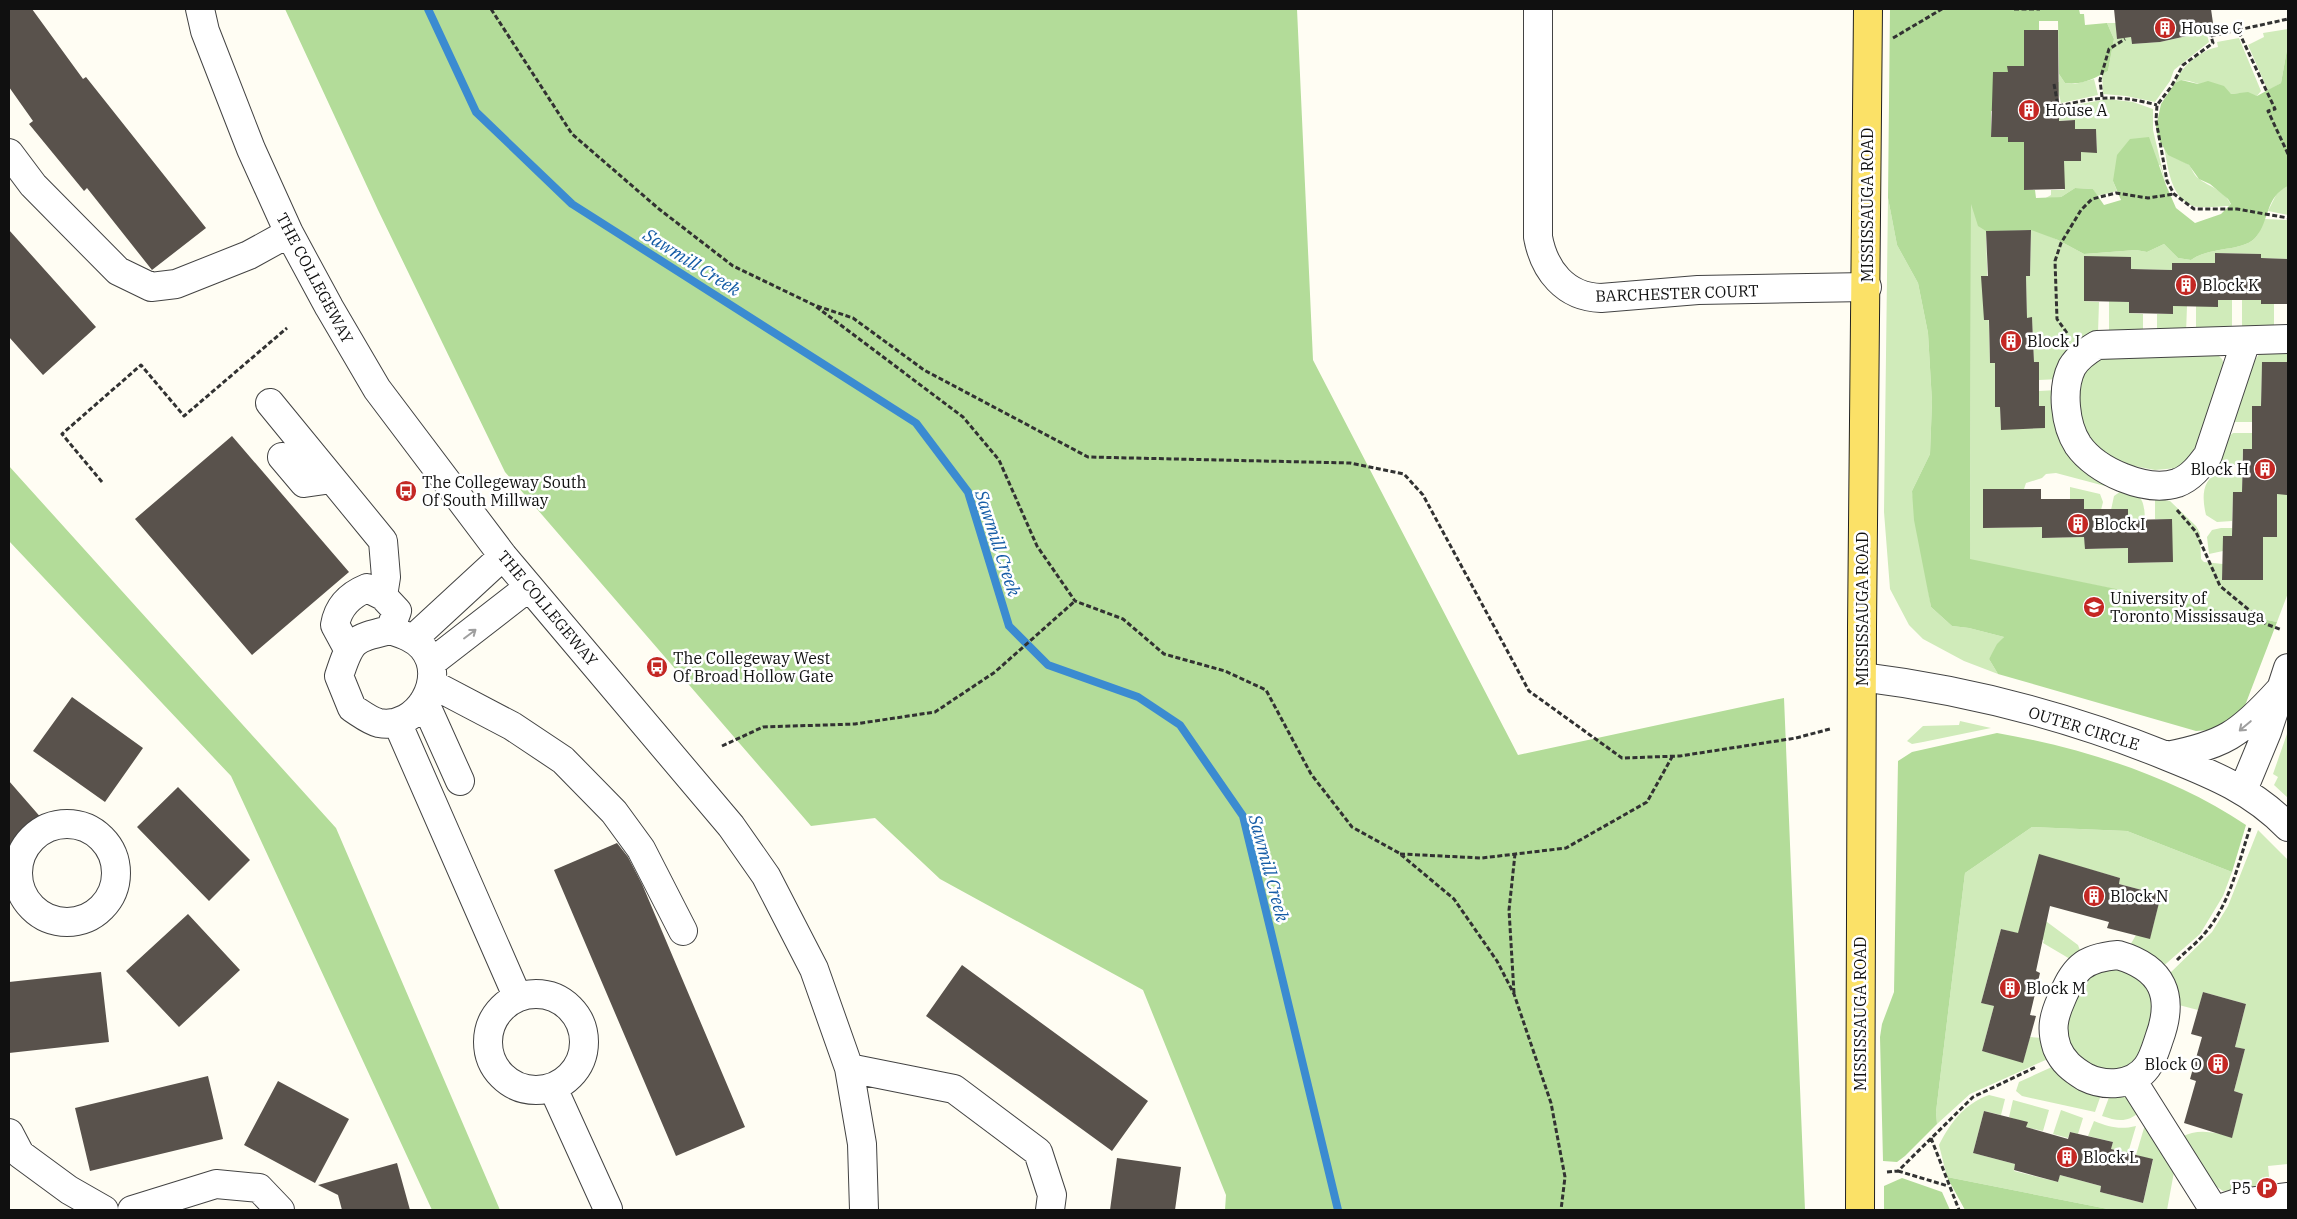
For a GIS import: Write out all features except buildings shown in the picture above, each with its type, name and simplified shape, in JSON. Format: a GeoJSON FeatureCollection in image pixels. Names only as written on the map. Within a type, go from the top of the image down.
{"type":"FeatureCollection","features":[{"type":"Feature","properties":{"kind":"main road","name":"MISSISSAUGA ROAD"},"geometry":{"type":"LineString","coordinates":[[1860,1210],[1862,677],[1867,288],[1868,9]]}},
{"type":"Feature","properties":{"kind":"street","name":"THE COLLEGEWAY"},"geometry":{"type":"LineString","coordinates":[[200,9],[206,31],[251,149],[289,233],[376,389],[503,556],[730,826],[766,876],[814,969],[849,1068],[862,1144],[864,1210]]}},
{"type":"Feature","properties":{"kind":"street","name":"BARCHESTER COURT"},"geometry":{"type":"LineString","coordinates":[[1538,9],[1538,237],[1546,262],[1559,283],[1590,298],[1698,290],[1867,288]]}},
{"type":"Feature","properties":{"kind":"street"},"geometry":{"type":"LineString","coordinates":[[9,153],[33,185],[118,271],[151,287],[176,284],[250,255],[289,233]]}},
{"type":"Feature","properties":{"kind":"street"},"geometry":{"type":"LineString","coordinates":[[2246,341],[2208,455],[2197,471],[2178,483],[2158,486],[2130,481],[2103,468],[2078,445],[2068,419],[2066,388],[2072,367],[2083,354],[2098,345],[2288,339]]}},
{"type":"Feature","properties":{"kind":"street"},"geometry":{"type":"LineString","coordinates":[[270,403],[383,541],[386,577],[383,596]]}},
{"type":"Feature","properties":{"kind":"street"},"geometry":{"type":"LineString","coordinates":[[282,458],[304,483],[332,479]]}},
{"type":"Feature","properties":{"kind":"street"},"geometry":{"type":"LineString","coordinates":[[503,556],[401,634],[360,637],[348,649],[339,676],[352,708],[379,723],[397,722],[414,714],[429,683],[529,588]]}},
{"type":"Feature","properties":{"kind":"street"},"geometry":{"type":"LineString","coordinates":[[348,649],[334,625],[337,612],[358,592],[367,588],[383,596],[397,612],[401,634],[424,649],[429,683],[460,781]]}},
{"type":"Feature","properties":{"kind":"street","name":"OUTER CIRCLE"},"geometry":{"type":"LineString","coordinates":[[1862,677],[1955,692],[2078,723],[2209,773],[2261,801],[2288,827]]}},
{"type":"Feature","properties":{"kind":"street"},"geometry":{"type":"LineString","coordinates":[[2167,756],[2204,749],[2224,741],[2243,729],[2284,679]]}},
{"type":"Feature","properties":{"kind":"street"},"geometry":{"type":"LineString","coordinates":[[2243,790],[2267,732],[2284,679]]}},
{"type":"Feature","properties":{"kind":"street"},"geometry":{"type":"LineString","coordinates":[[429,683],[512,726],[563,760],[614,812],[641,849],[683,930]]}},
{"type":"Feature","properties":{"kind":"street"},"geometry":{"type":"LineString","coordinates":[[397,722],[517,996]]}},
{"type":"Feature","properties":{"kind":"street"},"geometry":{"type":"LineString","coordinates":[[2118,955],[2146,968],[2156,979],[2167,1003],[2163,1027],[2146,1068],[2132,1080],[2122,1083],[2091,1080],[2064,1062],[2052,1029],[2054,1016],[2072,976],[2094,959],[2118,955]]}},
{"type":"Feature","properties":{"kind":"street"},"geometry":{"type":"LineString","coordinates":[[543,993],[565,1002],[581,1022],[585,1048],[575,1072],[553,1088],[533,1090],[510,1083],[492,1063],[487,1041],[494,1016],[517,996],[543,993]]}},
{"type":"Feature","properties":{"kind":"street"},"geometry":{"type":"LineString","coordinates":[[849,1068],[954,1088],[1038,1152],[1052,1195],[1050,1210]]}},
{"type":"Feature","properties":{"kind":"street"},"geometry":{"type":"LineString","coordinates":[[2132,1080],[2215,1210],[2234,1204],[2288,1198]]}},
{"type":"Feature","properties":{"kind":"street"},"geometry":{"type":"LineString","coordinates":[[553,1088],[608,1209]]}},
{"type":"Feature","properties":{"kind":"street"},"geometry":{"type":"LineString","coordinates":[[9,1133],[20,1154],[69,1190],[104,1210]]}},
{"type":"Feature","properties":{"kind":"street"},"geometry":{"type":"LineString","coordinates":[[132,1210],[216,1184],[259,1188],[280,1210]]}},
{"type":"Feature","properties":{"kind":"path"},"geometry":{"type":"LineString","coordinates":[[492,9],[572,134],[659,209],[733,266],[814,305],[853,318],[924,370],[1088,457],[1350,463],[1404,474],[1423,496],[1529,691],[1622,758],[1672,756],[1796,738],[1830,729]]}},
{"type":"Feature","properties":{"kind":"path"},"geometry":{"type":"LineString","coordinates":[[1890,38],[1897,37],[1942,9]]}},
{"type":"Feature","properties":{"kind":"path"},"geometry":{"type":"LineString","coordinates":[[2014,9],[2040,9]]}},
{"type":"Feature","properties":{"kind":"path"},"geometry":{"type":"LineString","coordinates":[[2288,19],[2211,36],[2213,43],[2183,65],[2171,87],[2157,105],[2156,120],[2167,181],[2174,194],[2194,209],[2237,209],[2288,218]]}},
{"type":"Feature","properties":{"kind":"path"},"geometry":{"type":"LineString","coordinates":[[2238,30],[2275,109],[2268,111],[2288,154]]}},
{"type":"Feature","properties":{"kind":"path"},"geometry":{"type":"LineString","coordinates":[[2102,96],[2100,80],[2109,49],[2125,38]]}},
{"type":"Feature","properties":{"kind":"path"},"geometry":{"type":"LineString","coordinates":[[2054,84],[2058,106],[2102,96],[2131,98],[2157,105]]}},
{"type":"Feature","properties":{"kind":"path"},"geometry":{"type":"LineString","coordinates":[[2083,354],[2057,319],[2055,261],[2061,243],[2081,210],[2092,199],[2116,192],[2148,198],[2174,194]]}},
{"type":"Feature","properties":{"kind":"path"},"geometry":{"type":"LineString","coordinates":[[814,305],[963,417],[999,460],[1037,546],[1075,601],[1123,619],[1164,654],[1225,671],[1266,690],[1312,774],[1352,827],[1399,854],[1454,899],[1497,961],[1514,994],[1552,1103],[1565,1177],[1561,1210]]}},
{"type":"Feature","properties":{"kind":"path"},"geometry":{"type":"LineString","coordinates":[[102,482],[62,434],[141,365],[184,416],[287,328]]}},
{"type":"Feature","properties":{"kind":"path"},"geometry":{"type":"LineString","coordinates":[[2158,486],[2196,532],[2220,586],[2266,624],[2282,630]]}},
{"type":"Feature","properties":{"kind":"path"},"geometry":{"type":"LineString","coordinates":[[722,746],[763,727],[855,724],[935,712],[977,686],[1075,601]]}},
{"type":"Feature","properties":{"kind":"path"},"geometry":{"type":"LineString","coordinates":[[1399,854],[1482,858],[1566,848],[1648,802],[1672,756]]}},
{"type":"Feature","properties":{"kind":"path"},"geometry":{"type":"LineString","coordinates":[[2156,979],[2205,934],[2218,916],[2229,894],[2252,820]]}},
{"type":"Feature","properties":{"kind":"path"},"geometry":{"type":"LineString","coordinates":[[1514,994],[1509,910],[1515,854]]}},
{"type":"Feature","properties":{"kind":"path"},"geometry":{"type":"LineString","coordinates":[[1898,1171],[1973,1097],[2044,1063],[2064,1062]]}},
{"type":"Feature","properties":{"kind":"path"},"geometry":{"type":"LineString","coordinates":[[1931,1138],[1948,1186],[1959,1210]]}},
{"type":"Feature","properties":{"kind":"path"},"geometry":{"type":"LineString","coordinates":[[1879,1173],[1898,1171],[1948,1186]]}},
{"type":"Feature","properties":{"kind":"green space"},"geometry":{"type":"Polygon","coordinates":[[[285,9],[1297,9],[1313,360],[1518,755],[1784,698],[1805,1210],[1225,1210],[1226,1195],[1143,990],[940,879],[875,818],[811,826],[505,472],[378,210],[285,9]]]}},
{"type":"Feature","properties":{"kind":"green space"},"geometry":{"type":"Polygon","coordinates":[[[1890,9],[2079,9],[2080,14],[2084,14],[2085,25],[2107,23],[2114,39],[2108,71],[2093,79],[2077,83],[2065,83],[2059,74],[2058,21],[2039,21],[2039,30],[2024,30],[2024,54],[2028,66],[2008,66],[2008,72],[1993,72],[1993,97],[2005,111],[1991,111],[1991,136],[2008,137],[2008,142],[2026,142],[2024,190],[2035,190],[2036,198],[2061,197],[2075,188],[2093,189],[2104,205],[2121,200],[2113,181],[2117,155],[2130,139],[2149,137],[2176,208],[2195,223],[2221,214],[2231,204],[2228,199],[2210,184],[2199,179],[2189,165],[2168,155],[2158,138],[2156,127],[2161,104],[2175,83],[2181,80],[2198,84],[2208,81],[2224,86],[2231,94],[2248,92],[2257,96],[2281,83],[2288,44],[2288,186],[2275,196],[2271,202],[2264,223],[2251,242],[2207,253],[2191,260],[2178,258],[2164,244],[2147,252],[2136,250],[2084,254],[2058,240],[2031,230],[1986,231],[1978,226],[1971,204],[1970,559],[2277,622],[2241,716],[2224,729],[2196,731],[1998,674],[1989,659],[1997,644],[2004,637],[1969,628],[1952,626],[1931,607],[1914,520],[1912,491],[1930,454],[1932,402],[1928,333],[1918,283],[1897,245],[1888,198],[1890,9]]]}},
{"type":"Feature","properties":{"kind":"green space"},"geometry":{"type":"Polygon","coordinates":[[[2107,23],[2116,23],[2117,38],[2131,37],[2132,44],[2160,42],[2206,32],[2209,42],[2174,70],[2170,81],[2155,102],[2126,96],[2103,94],[2102,74],[2108,71],[2114,39],[2107,23]]]}},
{"type":"Feature","properties":{"kind":"green space"},"geometry":{"type":"Polygon","coordinates":[[[2288,29],[2288,44],[2281,83],[2268,91],[2248,45],[2264,37],[2263,33],[2288,29]]]}},
{"type":"Feature","properties":{"kind":"green space"},"geometry":{"type":"Polygon","coordinates":[[[2239,38],[2261,91],[2257,96],[2239,93],[2231,94],[2189,81],[2181,80],[2175,83],[2186,65],[2198,55],[2218,47],[2217,42],[2239,38]]]}},
{"type":"Feature","properties":{"kind":"green space"},"geometry":{"type":"Polygon","coordinates":[[[2059,74],[2065,83],[2075,84],[2094,79],[2098,95],[2061,103],[2056,82],[2059,82],[2059,74]]]}},
{"type":"Feature","properties":{"kind":"green space"},"geometry":{"type":"Polygon","coordinates":[[[2108,99],[2133,102],[2153,109],[2153,130],[2166,185],[2160,165],[2113,181],[2117,191],[2097,196],[2093,189],[2075,188],[2061,197],[2044,199],[2051,195],[2051,190],[2064,190],[2064,161],[2081,152],[2097,152],[2096,129],[2075,129],[2075,120],[2053,121],[2053,109],[2108,99]]]}},
{"type":"Feature","properties":{"kind":"green space"},"geometry":{"type":"Polygon","coordinates":[[[2164,147],[2172,156],[2189,165],[2198,178],[2225,196],[2231,205],[2201,207],[2185,202],[2179,196],[2171,181],[2164,147]]]}},
{"type":"Feature","properties":{"kind":"green space"},"geometry":{"type":"Polygon","coordinates":[[[2288,186],[2288,215],[2268,211],[2278,191],[2288,186]]]}},
{"type":"Feature","properties":{"kind":"green space"},"geometry":{"type":"Polygon","coordinates":[[[1888,198],[1897,245],[1918,283],[1928,333],[1932,402],[1930,454],[1912,491],[1931,607],[1952,626],[1969,628],[2004,637],[1989,659],[1998,674],[1964,661],[1923,639],[1909,625],[1890,589],[1884,512],[1888,198]]]}},
{"type":"Feature","properties":{"kind":"green space"},"geometry":{"type":"Polygon","coordinates":[[[1971,202],[2058,240],[2084,254],[2136,250],[2147,252],[2164,244],[2178,258],[2191,260],[2207,253],[2251,242],[2260,230],[2264,219],[2288,220],[2288,259],[2261,258],[2261,254],[2216,253],[2215,263],[2172,263],[2172,270],[2131,269],[2131,257],[2085,257],[2084,301],[2099,302],[2098,333],[2060,379],[2039,380],[2039,362],[2034,362],[2032,318],[2027,318],[2026,276],[2030,276],[2031,230],[1986,232],[1990,363],[1995,363],[1995,407],[2000,407],[2001,429],[2045,428],[2045,406],[2038,406],[2039,391],[2057,390],[2110,480],[2105,486],[2056,473],[2046,474],[2042,478],[2026,483],[2024,489],[1983,489],[1983,528],[2042,527],[2042,538],[2084,537],[2086,549],[2128,548],[2129,563],[2172,562],[2172,520],[2155,519],[2155,499],[2170,501],[2196,526],[2200,533],[2201,559],[2204,562],[2223,564],[2222,580],[2263,580],[2263,537],[2277,537],[2277,494],[2287,494],[2288,451],[2288,593],[2277,622],[1970,560],[1971,202]]]}},
{"type":"Feature","properties":{"kind":"green space"},"geometry":{"type":"Polygon","coordinates":[[[2218,300],[2232,300],[2232,329],[2196,333],[2196,306],[2218,300]]]}},
{"type":"Feature","properties":{"kind":"green space"},"geometry":{"type":"Polygon","coordinates":[[[2242,300],[2261,300],[2261,304],[2274,304],[2274,327],[2242,328],[2242,300]]]}},
{"type":"Feature","properties":{"kind":"green space"},"geometry":{"type":"Polygon","coordinates":[[[2109,301],[2129,302],[2129,313],[2143,314],[2143,335],[2109,336],[2109,301]]]}},
{"type":"Feature","properties":{"kind":"green space"},"geometry":{"type":"Polygon","coordinates":[[[2173,306],[2187,306],[2186,333],[2157,333],[2157,314],[2173,314],[2173,306]]]}},
{"type":"Feature","properties":{"kind":"green space"},"geometry":{"type":"Polygon","coordinates":[[[2288,348],[2288,362],[2262,362],[2261,406],[2252,406],[2252,422],[2232,422],[2252,364],[2260,353],[2288,348]]]}},
{"type":"Feature","properties":{"kind":"green space"},"geometry":{"type":"Polygon","coordinates":[[[2217,354],[2222,359],[2225,368],[2197,454],[2177,468],[2155,470],[2128,465],[2097,453],[2083,436],[2075,395],[2084,374],[2096,361],[2108,356],[2217,354]]]}},
{"type":"Feature","properties":{"kind":"green space"},"geometry":{"type":"Polygon","coordinates":[[[2233,433],[2252,433],[2252,449],[2243,449],[2242,465],[2213,465],[2223,441],[2233,433]]]}},
{"type":"Feature","properties":{"kind":"green space"},"geometry":{"type":"Polygon","coordinates":[[[9,466],[336,828],[500,1210],[432,1210],[231,776],[9,541],[9,466]]]}},
{"type":"Feature","properties":{"kind":"green space"},"geometry":{"type":"Polygon","coordinates":[[[2220,473],[2242,473],[2242,492],[2233,493],[2232,521],[2217,522],[2206,515],[2204,490],[2206,484],[2209,479],[2220,473]]]}},
{"type":"Feature","properties":{"kind":"green space"},"geometry":{"type":"Polygon","coordinates":[[[2070,487],[2100,494],[2103,502],[2101,510],[2084,510],[2084,499],[2070,499],[2070,487]]]}},
{"type":"Feature","properties":{"kind":"green space"},"geometry":{"type":"Polygon","coordinates":[[[2124,489],[2139,497],[2143,503],[2145,520],[2128,520],[2111,510],[2114,496],[2124,489]]]}},
{"type":"Feature","properties":{"kind":"green space"},"geometry":{"type":"Polygon","coordinates":[[[2232,528],[2232,536],[2223,536],[2223,551],[2209,554],[2207,537],[2212,530],[2232,528]]]}},
{"type":"Feature","properties":{"kind":"green space"},"geometry":{"type":"Polygon","coordinates":[[[1960,721],[1991,728],[1912,744],[1907,741],[1923,726],[1959,725],[1960,721]]]}},
{"type":"Feature","properties":{"kind":"green space"},"geometry":{"type":"Polygon","coordinates":[[[2288,731],[2288,798],[2274,785],[2278,777],[2273,774],[2288,731]]]}},
{"type":"Feature","properties":{"kind":"green space"},"geometry":{"type":"Polygon","coordinates":[[[1997,733],[2062,747],[2126,766],[2188,792],[2246,825],[2232,872],[2127,831],[2032,827],[1965,873],[1936,1112],[1937,1124],[1897,1162],[1883,1161],[1880,1037],[1882,1024],[1894,992],[1898,761],[1912,752],[1997,733]]]}},
{"type":"Feature","properties":{"kind":"green space"},"geometry":{"type":"Polygon","coordinates":[[[2032,827],[2127,831],[2232,872],[2223,896],[2200,934],[2160,969],[2129,947],[2136,935],[2150,938],[2161,895],[2119,884],[2120,878],[2039,855],[2039,916],[2078,945],[2081,953],[2070,959],[2043,943],[2044,940],[2001,929],[1981,1003],[1994,1006],[1982,1051],[2023,1062],[2030,1037],[2043,1038],[2050,1058],[1970,1094],[1937,1124],[1936,1112],[1965,873],[2032,827]]]}},
{"type":"Feature","properties":{"kind":"green space"},"geometry":{"type":"Polygon","coordinates":[[[2258,830],[2288,860],[2288,1164],[2268,1166],[2270,1186],[2223,1191],[2210,1182],[2181,1137],[2194,1132],[2212,1132],[2232,1137],[2243,1094],[2234,1091],[2245,1049],[2235,1047],[2246,1004],[2203,992],[2198,1010],[2175,1004],[2167,976],[2212,932],[2228,906],[2258,830]]]}},
{"type":"Feature","properties":{"kind":"green space"},"geometry":{"type":"Polygon","coordinates":[[[2120,967],[2146,981],[2156,1011],[2142,1057],[2123,1073],[2083,1067],[2061,1030],[2068,1004],[2093,971],[2120,967]]]}},
{"type":"Feature","properties":{"kind":"green space"},"geometry":{"type":"Polygon","coordinates":[[[2054,1066],[2102,1092],[2095,1112],[2022,1096],[2016,1091],[2019,1082],[2054,1066]]]}},
{"type":"Feature","properties":{"kind":"green space"},"geometry":{"type":"Polygon","coordinates":[[[2111,1092],[2128,1098],[2139,1112],[2131,1118],[2122,1120],[2102,1116],[2111,1092]]]}},
{"type":"Feature","properties":{"kind":"green space"},"geometry":{"type":"Polygon","coordinates":[[[1989,1095],[2005,1099],[2001,1115],[1984,1111],[1973,1153],[2015,1164],[2014,1171],[2058,1182],[2060,1175],[2101,1186],[2100,1192],[2143,1203],[2153,1160],[2136,1155],[2144,1128],[2148,1125],[2174,1172],[2167,1210],[2113,1210],[1947,1177],[1939,1145],[1948,1129],[1965,1109],[1972,1103],[1989,1095]]]}},
{"type":"Feature","properties":{"kind":"green space"},"geometry":{"type":"Polygon","coordinates":[[[2013,1100],[2049,1110],[2043,1131],[2026,1127],[2027,1123],[2009,1117],[2013,1100]]]}},
{"type":"Feature","properties":{"kind":"green space"},"geometry":{"type":"Polygon","coordinates":[[[2061,1110],[2083,1118],[2078,1134],[2070,1132],[2068,1138],[2053,1134],[2061,1110]]]}},
{"type":"Feature","properties":{"kind":"green space"},"geometry":{"type":"Polygon","coordinates":[[[2094,1121],[2115,1127],[2136,1126],[2128,1153],[2111,1149],[2113,1142],[2088,1136],[2094,1121]]]}},
{"type":"Feature","properties":{"kind":"green space"},"geometry":{"type":"Polygon","coordinates":[[[1947,1177],[2113,1210],[1965,1210],[1947,1177]]]}},
{"type":"Feature","properties":{"kind":"green space"},"geometry":{"type":"Polygon","coordinates":[[[1902,1178],[1942,1192],[1950,1210],[1884,1210],[1884,1186],[1902,1178]]]}},
{"type":"Feature","properties":{"kind":"waterway","name":"Sawmill Creek"},"geometry":{"type":"LineString","coordinates":[[428,9],[476,112],[572,204],[916,423],[968,492],[1009,626],[1048,665],[1138,697],[1180,725],[1243,816],[1338,1210]]}},
{"type":"Feature","properties":{"kind":"place","name":"House C"},"geometry":{"type":"Point","coordinates":[2165,28]}},
{"type":"Feature","properties":{"kind":"place","name":"House A"},"geometry":{"type":"Point","coordinates":[2029,110]}},
{"type":"Feature","properties":{"kind":"place","name":"Block K"},"geometry":{"type":"Point","coordinates":[2186,285]}},
{"type":"Feature","properties":{"kind":"place","name":"Block J"},"geometry":{"type":"Point","coordinates":[2011,341]}},
{"type":"Feature","properties":{"kind":"place","name":"Block H"},"geometry":{"type":"Point","coordinates":[2265,469]}},
{"type":"Feature","properties":{"kind":"place","name":"The Collegeway South Of South Millway"},"geometry":{"type":"Point","coordinates":[406,491]}},
{"type":"Feature","properties":{"kind":"place","name":"Block I"},"geometry":{"type":"Point","coordinates":[2078,524]}},
{"type":"Feature","properties":{"kind":"place","name":"University of Toronto Mississauga"},"geometry":{"type":"Point","coordinates":[2094,607]}},
{"type":"Feature","properties":{"kind":"place","name":"The Collegeway West Of Broad Hollow Gate"},"geometry":{"type":"Point","coordinates":[657,667]}},
{"type":"Feature","properties":{"kind":"place","name":"Block N"},"geometry":{"type":"Point","coordinates":[2094,896]}},
{"type":"Feature","properties":{"kind":"place","name":"Block M"},"geometry":{"type":"Point","coordinates":[2010,988]}},
{"type":"Feature","properties":{"kind":"place","name":"Block O"},"geometry":{"type":"Point","coordinates":[2218,1064]}},
{"type":"Feature","properties":{"kind":"place","name":"Block L"},"geometry":{"type":"Point","coordinates":[2067,1157]}},
{"type":"Feature","properties":{"kind":"place","name":"P5"},"geometry":{"type":"Point","coordinates":[2267,1188]}}]}
